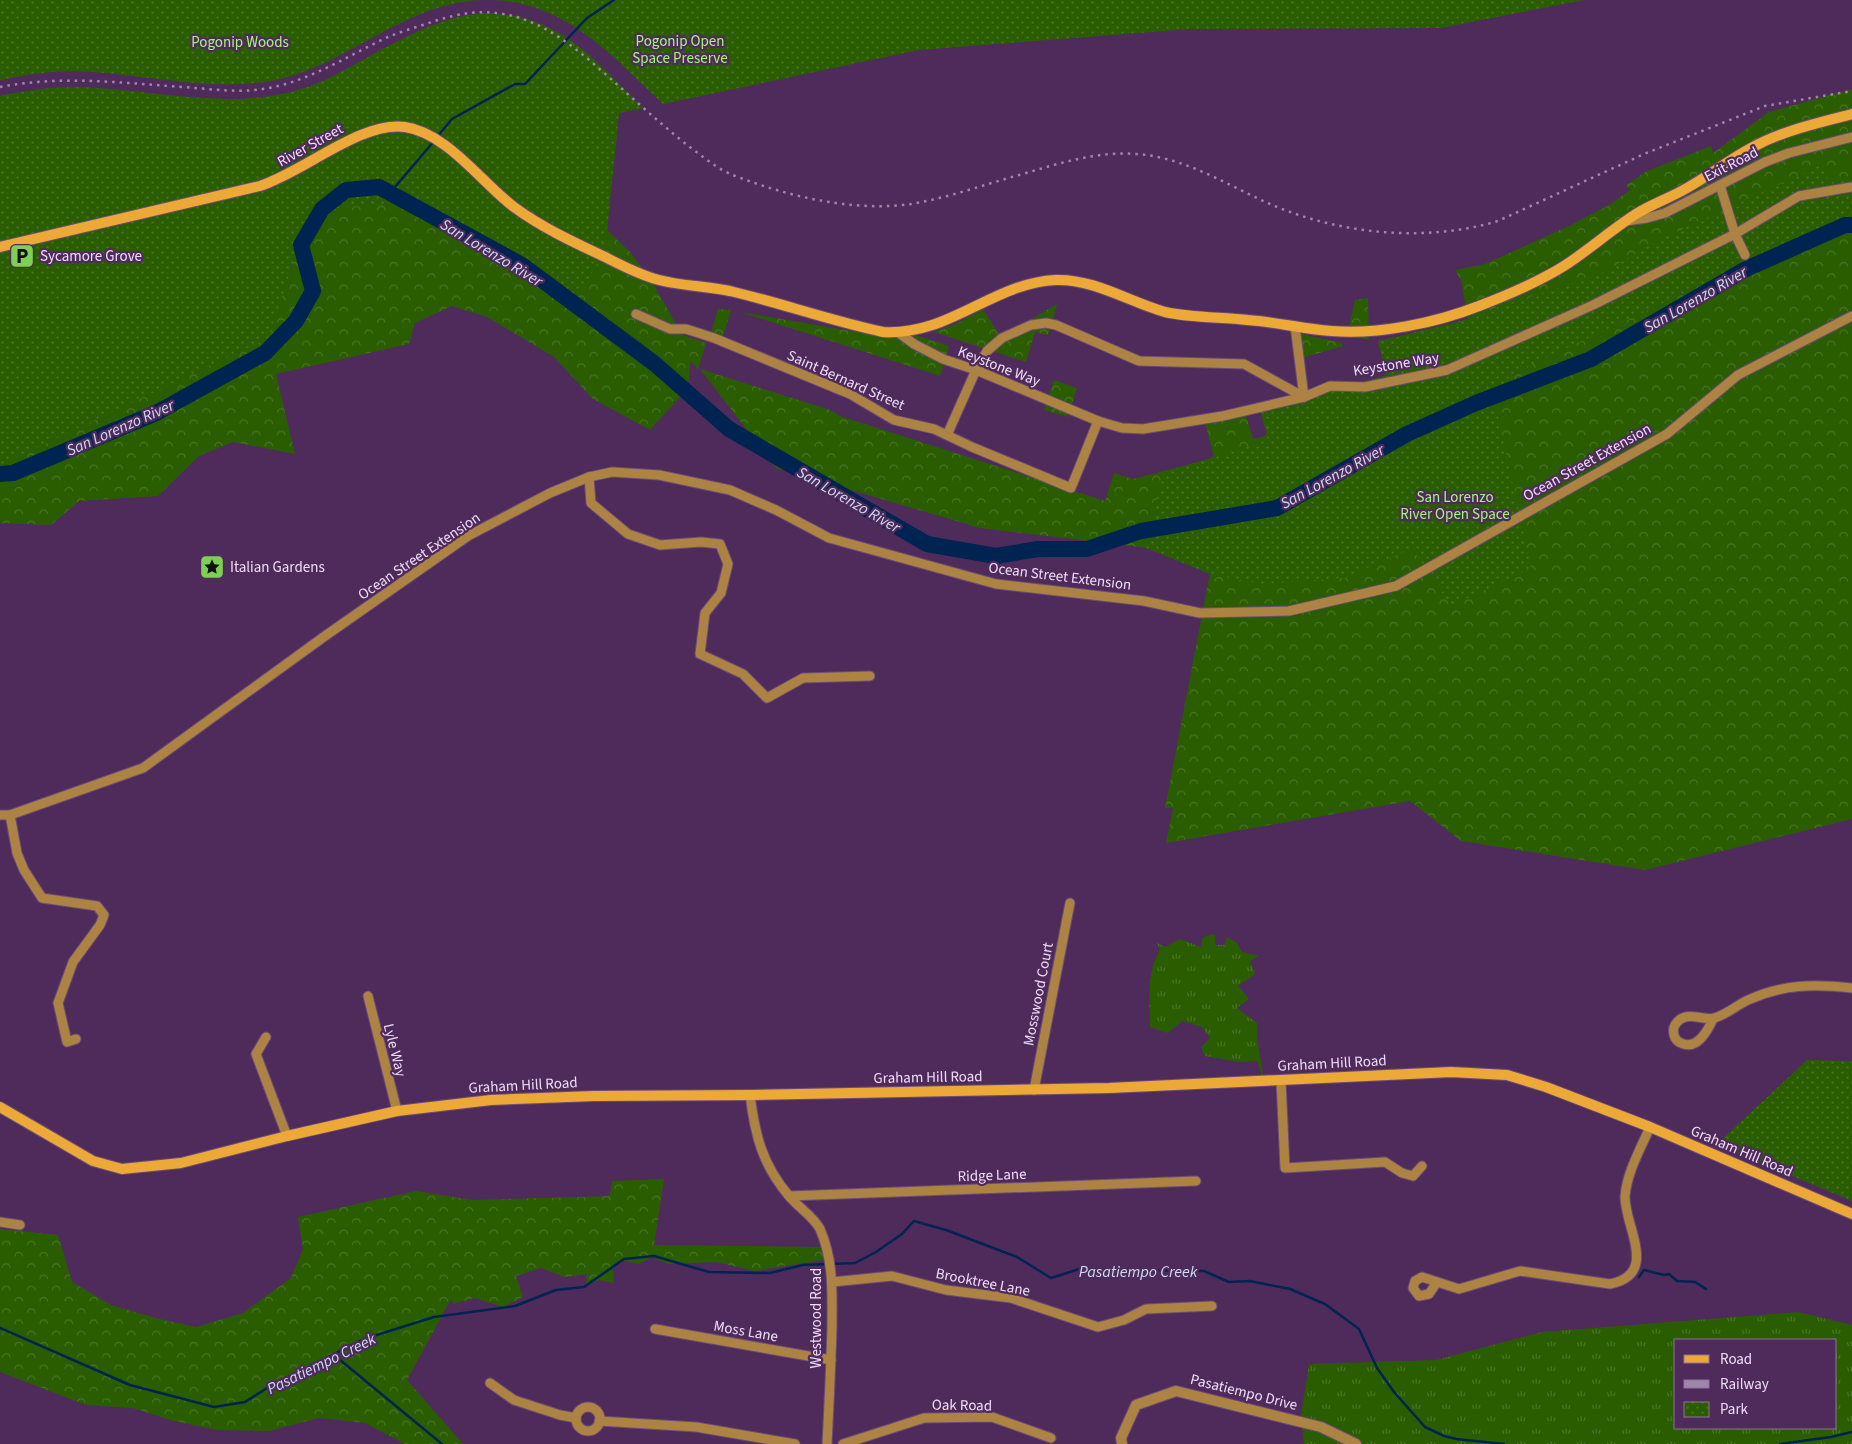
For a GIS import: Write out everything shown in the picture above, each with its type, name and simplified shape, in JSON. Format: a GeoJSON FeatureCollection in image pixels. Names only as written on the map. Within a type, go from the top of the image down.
{"type":"FeatureCollection","features":[{"type":"Feature","properties":{"kind":"main road","name":"River Street"},"geometry":{"type":"LineString","coordinates":[[0,247],[277,181],[357,137],[370,132],[395,127],[406,128],[429,136],[443,145],[520,211],[602,256],[659,280],[730,291],[883,332],[899,333],[925,328],[1019,288],[1054,280],[1088,284],[1168,312],[1261,321],[1331,331],[1357,332],[1416,324],[1448,316],[1479,306],[1536,281],[1563,266],[1638,213],[1706,178],[1754,146],[1782,134],[1852,114]]}},
{"type":"Feature","properties":{"kind":"main road","name":"Graham Hill Road"},"geometry":{"type":"LineString","coordinates":[[0,1107],[93,1161],[122,1169],[181,1164],[287,1136],[396,1111],[491,1100],[591,1096],[1034,1090],[1281,1081],[1451,1072],[1507,1074],[1650,1127],[1852,1214]]}},
{"type":"Feature","properties":{"kind":"street","name":"Exit Road"},"geometry":{"type":"LineString","coordinates":[[1626,221],[1665,214],[1752,168],[1789,153],[1852,137]]}},
{"type":"Feature","properties":{"kind":"street"},"geometry":{"type":"LineString","coordinates":[[1720,185],[1735,234],[1745,255]]}},
{"type":"Feature","properties":{"kind":"street","name":"Keystone Way"},"geometry":{"type":"LineString","coordinates":[[899,333],[914,344],[943,359],[976,370],[1098,422],[1122,428],[1143,429],[1223,416],[1304,397],[1330,386],[1365,387],[1447,370],[1593,305],[1735,234],[1799,196],[1852,186]]}},
{"type":"Feature","properties":{"kind":"street","name":"Saint Bernard Street"},"geometry":{"type":"LineString","coordinates":[[636,314],[670,329],[686,329],[714,338],[850,394],[894,420],[919,424],[1071,488],[1098,422]]}},
{"type":"Feature","properties":{"kind":"street","name":"Ocean Street Extension"},"geometry":{"type":"LineString","coordinates":[[0,815],[10,815],[143,768],[468,536],[550,494],[589,477],[612,472],[659,475],[730,490],[776,510],[829,538],[996,584],[1144,601],[1200,613],[1289,611],[1396,586],[1667,434],[1738,375],[1852,316]]}},
{"type":"Feature","properties":{"kind":"street"},"geometry":{"type":"LineString","coordinates":[[947,435],[976,370],[987,351],[1002,338],[1031,325],[1046,323],[1056,325],[1139,360],[1244,364],[1304,397]]}},
{"type":"Feature","properties":{"kind":"street"},"geometry":{"type":"LineString","coordinates":[[1295,326],[1304,397]]}},
{"type":"Feature","properties":{"kind":"street"},"geometry":{"type":"LineString","coordinates":[[589,477],[591,502],[628,534],[660,544],[701,542],[720,544],[728,564],[721,593],[705,613],[700,654],[743,674],[767,698],[803,678],[870,676]]}},
{"type":"Feature","properties":{"kind":"street"},"geometry":{"type":"LineString","coordinates":[[10,815],[17,854],[24,870],[42,898],[97,906],[104,915],[100,925],[73,962],[58,1003],[67,1042],[76,1039]]}},
{"type":"Feature","properties":{"kind":"street","name":"Mosswood Court"},"geometry":{"type":"LineString","coordinates":[[1034,1090],[1070,903]]}},
{"type":"Feature","properties":{"kind":"street"},"geometry":{"type":"LineString","coordinates":[[1714,1018],[1763,994],[1793,986],[1809,984],[1852,988]]}},
{"type":"Feature","properties":{"kind":"street","name":"Lyle Way"},"geometry":{"type":"LineString","coordinates":[[368,996],[396,1111]]}},
{"type":"Feature","properties":{"kind":"street"},"geometry":{"type":"LineString","coordinates":[[266,1036],[256,1054],[287,1136]]}},
{"type":"Feature","properties":{"kind":"street"},"geometry":{"type":"LineString","coordinates":[[1281,1081],[1285,1168],[1385,1162],[1402,1173],[1413,1176],[1422,1166]]}},
{"type":"Feature","properties":{"kind":"street","name":"Westwood Road"},"geometry":{"type":"LineString","coordinates":[[750,1095],[754,1131],[767,1166],[788,1196],[819,1227],[829,1253],[832,1282],[827,1444]]}},
{"type":"Feature","properties":{"kind":"street"},"geometry":{"type":"LineString","coordinates":[[1437,1282],[1458,1289],[1520,1271],[1610,1284],[1620,1282],[1628,1277],[1635,1266],[1637,1254],[1636,1242],[1625,1208],[1625,1194],[1628,1178],[1650,1127]]}},
{"type":"Feature","properties":{"kind":"street","name":"Ridge Lane"},"geometry":{"type":"LineString","coordinates":[[788,1196],[1196,1181]]}},
{"type":"Feature","properties":{"kind":"street"},"geometry":{"type":"LineString","coordinates":[[0,1222],[20,1225]]}},
{"type":"Feature","properties":{"kind":"street","name":"Brooktree Lane"},"geometry":{"type":"LineString","coordinates":[[832,1282],[892,1276],[946,1290],[1011,1298],[1098,1327],[1124,1320],[1146,1309],[1212,1306]]}},
{"type":"Feature","properties":{"kind":"street","name":"Moss Lane"},"geometry":{"type":"LineString","coordinates":[[655,1329],[831,1360]]}},
{"type":"Feature","properties":{"kind":"street"},"geometry":{"type":"LineString","coordinates":[[490,1383],[514,1400],[560,1415],[576,1418]]}},
{"type":"Feature","properties":{"kind":"street","name":"Pasatiempo Drive"},"geometry":{"type":"LineString","coordinates":[[1122,1444],[1121,1438],[1136,1405],[1176,1390],[1321,1427],[1356,1444]]}},
{"type":"Feature","properties":{"kind":"street"},"geometry":{"type":"LineString","coordinates":[[589,1407],[596,1410],[599,1421],[598,1425],[592,1430],[584,1430],[578,1425],[576,1418],[579,1411],[589,1407]]}},
{"type":"Feature","properties":{"kind":"street","name":"Oak Road"},"geometry":{"type":"LineString","coordinates":[[843,1444],[924,1418],[992,1416],[1051,1438]]}},
{"type":"Feature","properties":{"kind":"street"},"geometry":{"type":"LineString","coordinates":[[599,1421],[696,1427],[795,1444]]}},
{"type":"Feature","properties":{"kind":"green space","name":"Pogonip Woods"},"geometry":{"type":"Polygon","coordinates":[[[0,0],[481,0],[452,4],[425,12],[299,74],[271,81],[247,84],[222,84],[75,71],[0,80],[0,0]]]}},
{"type":"Feature","properties":{"kind":"green space","name":"Pogonip Open Space Preserve"},"geometry":{"type":"Polygon","coordinates":[[[491,0],[1584,0],[1441,28],[1190,29],[919,50],[663,104],[606,51],[565,21],[542,10],[518,3],[491,0]]]}},
{"type":"Feature","properties":{"kind":"green space","name":"Pogonip Open Space Preserve"},"geometry":{"type":"Polygon","coordinates":[[[486,13],[512,16],[535,22],[556,31],[592,57],[643,108],[619,113],[607,230],[630,252],[653,283],[682,335],[706,343],[698,370],[690,362],[689,380],[680,397],[650,430],[593,399],[554,357],[487,317],[452,306],[415,323],[409,344],[276,374],[295,454],[233,442],[199,456],[158,496],[79,501],[51,525],[0,523],[0,96],[76,87],[230,99],[261,97],[291,92],[321,82],[421,30],[464,16],[486,13]]]}},
{"type":"Feature","properties":{"kind":"green space","name":"Pogonip Open Space Preserve"},"geometry":{"type":"Polygon","coordinates":[[[486,13],[512,16],[535,22],[556,31],[592,57],[643,108],[619,113],[605,249],[571,310],[409,202],[311,210],[268,338],[0,465],[0,96],[76,87],[230,99],[261,97],[291,92],[321,82],[421,30],[464,16],[486,13]]]}},
{"type":"Feature","properties":{"kind":"green space","name":"San Lorenzo River Open Space"},"geometry":{"type":"Polygon","coordinates":[[[1852,89],[1852,819],[1645,870],[1461,841],[1410,801],[1166,843],[1173,808],[1165,808],[1210,573],[1148,548],[980,528],[776,468],[700,369],[1105,501],[1114,473],[1133,479],[1214,458],[1205,422],[1245,412],[1253,439],[1269,435],[1261,407],[1388,375],[1379,341],[1468,319],[1461,280],[1455,270],[1485,264],[1571,225],[1609,205],[1630,190],[1626,185],[1647,171],[1711,146],[1713,153],[1769,112],[1852,89]]]}},
{"type":"Feature","properties":{"kind":"green space","name":"San Lorenzo River Open Space"},"geometry":{"type":"Polygon","coordinates":[[[1823,164],[1829,183],[1852,179],[1852,221],[1833,224],[1526,367],[1493,393],[1531,568],[1451,606],[1412,548],[1345,578],[1261,584],[1210,574],[1146,548],[1163,473],[1268,440],[1260,409],[1387,376],[1378,342],[1469,320],[1497,307],[1599,275],[1659,240],[1823,164]]]}},
{"type":"Feature","properties":{"kind":"green space"},"geometry":{"type":"Polygon","coordinates":[[[1368,298],[1369,340],[1347,336],[1355,300],[1368,298]]]}},
{"type":"Feature","properties":{"kind":"green space"},"geometry":{"type":"Polygon","coordinates":[[[1057,305],[1048,335],[1035,332],[1026,362],[934,332],[956,324],[983,309],[1001,338],[1057,305]]]}},
{"type":"Feature","properties":{"kind":"green space"},"geometry":{"type":"Polygon","coordinates":[[[718,309],[731,310],[722,340],[710,336],[718,309]]]}},
{"type":"Feature","properties":{"kind":"green space"},"geometry":{"type":"Polygon","coordinates":[[[740,312],[869,334],[915,335],[949,346],[940,376],[740,312]]]}},
{"type":"Feature","properties":{"kind":"green space"},"geometry":{"type":"Polygon","coordinates":[[[1301,334],[1342,343],[1343,346],[1302,358],[1301,334]]]}},
{"type":"Feature","properties":{"kind":"green space"},"geometry":{"type":"Polygon","coordinates":[[[1054,380],[1077,388],[1068,417],[1044,410],[1054,380]]]}},
{"type":"Feature","properties":{"kind":"green space"},"geometry":{"type":"Polygon","coordinates":[[[1215,934],[1215,945],[1225,945],[1227,937],[1237,943],[1242,952],[1259,956],[1250,961],[1255,974],[1238,986],[1249,999],[1237,1008],[1257,1023],[1257,1038],[1264,1081],[1257,1061],[1239,1062],[1205,1056],[1201,1047],[1210,1038],[1202,1027],[1182,1021],[1168,1033],[1150,1027],[1149,997],[1151,977],[1160,950],[1157,943],[1165,947],[1180,939],[1201,947],[1203,937],[1215,934]]]}},
{"type":"Feature","properties":{"kind":"green space"},"geometry":{"type":"Polygon","coordinates":[[[1807,1060],[1852,1061],[1852,1201],[1718,1145],[1720,1141],[1807,1060]]]}},
{"type":"Feature","properties":{"kind":"green space"},"geometry":{"type":"Polygon","coordinates":[[[664,1179],[654,1245],[821,1247],[829,1253],[823,1260],[755,1271],[716,1262],[668,1264],[652,1257],[639,1264],[621,1260],[613,1267],[614,1283],[600,1280],[586,1285],[587,1274],[565,1277],[541,1268],[516,1276],[523,1297],[503,1307],[475,1298],[453,1304],[451,1299],[407,1380],[463,1444],[405,1444],[365,1423],[319,1418],[269,1431],[217,1430],[174,1421],[133,1408],[86,1405],[0,1372],[0,1229],[58,1235],[72,1282],[111,1305],[159,1319],[196,1327],[243,1313],[291,1278],[303,1249],[298,1217],[416,1191],[472,1200],[610,1196],[612,1181],[664,1179]]]}},
{"type":"Feature","properties":{"kind":"green space"},"geometry":{"type":"Polygon","coordinates":[[[1798,1312],[1852,1325],[1852,1444],[1304,1444],[1301,1415],[1309,1364],[1436,1360],[1542,1332],[1798,1312]]]}},
{"type":"Feature","properties":{"kind":"waterway"},"geometry":{"type":"LineString","coordinates":[[437,137],[452,119],[515,84],[525,84],[587,18],[614,0]]}},
{"type":"Feature","properties":{"kind":"waterway"},"geometry":{"type":"LineString","coordinates":[[390,193],[434,141]]}},
{"type":"Feature","properties":{"kind":"waterway","name":"San Lorenzo River"},"geometry":{"type":"LineString","coordinates":[[0,474],[13,473],[156,413],[265,353],[296,321],[313,291],[301,245],[322,209],[346,190],[379,187],[522,265],[655,364],[729,429],[927,544],[996,556],[1038,549],[1087,549],[1141,531],[1277,508],[1407,434],[1476,403],[1591,359],[1746,269],[1845,225],[1852,225]]}},
{"type":"Feature","properties":{"kind":"waterway","name":"Pasatiempo Creek"},"geometry":{"type":"LineString","coordinates":[[0,1328],[130,1385],[214,1407],[245,1402],[272,1385],[364,1339],[434,1317],[515,1306],[556,1290],[584,1287],[624,1259],[654,1256],[709,1272],[770,1273],[803,1265],[855,1263],[876,1252],[902,1234],[914,1221],[946,1230],[1017,1257],[1051,1278],[1079,1269],[1204,1271],[1229,1282],[1250,1281],[1290,1289],[1325,1304],[1359,1329],[1377,1368],[1394,1392],[1425,1427],[1444,1436],[1456,1439],[1504,1444]]}},
{"type":"Feature","properties":{"kind":"waterway"},"geometry":{"type":"LineString","coordinates":[[1639,1277],[1644,1270],[1664,1275],[1669,1274],[1677,1281],[1695,1282],[1706,1289]]}},
{"type":"Feature","properties":{"kind":"waterway"},"geometry":{"type":"LineString","coordinates":[[334,1355],[442,1444]]}},
{"type":"Feature","properties":{"kind":"waterway","name":"Pasatiempo Creek"},"geometry":{"type":"LineString","coordinates":[[1780,1444],[1852,1432]]}},
{"type":"Feature","properties":{"kind":"railway"},"geometry":{"type":"LineString","coordinates":[[0,87],[23,83],[69,81],[114,82],[243,91],[263,89],[296,81],[327,68],[388,37],[411,29],[443,18],[461,14],[487,12],[513,16],[529,21],[559,37],[681,140],[719,168],[779,191],[845,204],[867,206],[911,204],[952,195],[1077,159],[1106,154],[1136,154],[1172,160],[1189,166],[1270,204],[1324,222],[1382,232],[1412,233],[1470,228],[1498,221],[1644,154],[1765,106],[1852,91]]}},
{"type":"Feature","properties":{"kind":"place","name":"Sycamore Grove"},"geometry":{"type":"Point","coordinates":[22,256]}},
{"type":"Feature","properties":{"kind":"place","name":"Italian Gardens"},"geometry":{"type":"Point","coordinates":[212,567]}}]}
